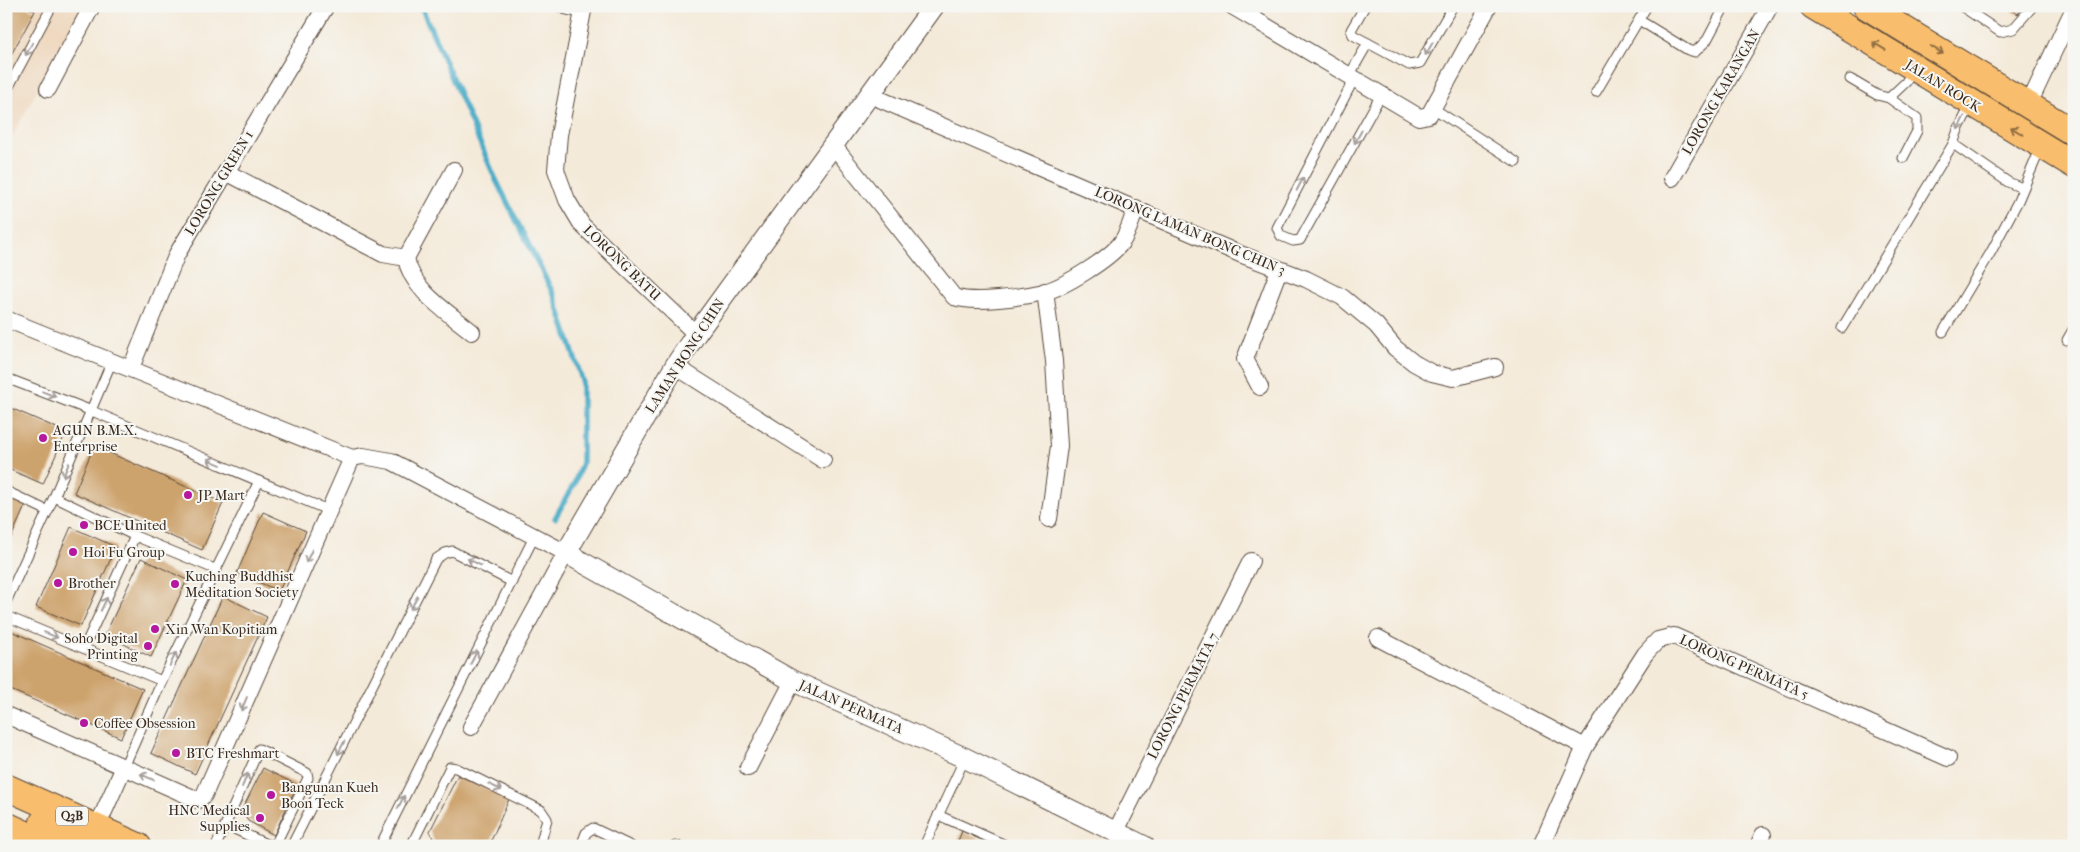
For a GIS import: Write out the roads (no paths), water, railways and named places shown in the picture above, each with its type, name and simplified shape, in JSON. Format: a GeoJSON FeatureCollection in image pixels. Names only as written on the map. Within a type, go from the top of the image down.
{"type":"FeatureCollection","features":[{"type":"Feature","properties":{"kind":"main road","name":"JALAN ROCK"},"geometry":{"type":"LineString","coordinates":[[1813,6],[2074,165]]}},
{"type":"Feature","properties":{"kind":"main road","name":"JALAN ROCK"},"geometry":{"type":"LineString","coordinates":[[1866,6],[2074,133]]}},
{"type":"Feature","properties":{"kind":"main road","name":"Q3B"},"geometry":{"type":"LineString","coordinates":[[6,787],[94,837],[138,846]]}},
{"type":"Feature","properties":{"kind":"main road"},"geometry":{"type":"LineString","coordinates":[[6,804],[94,837]]}},
{"type":"Feature","properties":{"kind":"main road"},"geometry":{"type":"LineString","coordinates":[[6,825],[52,846]]}},
{"type":"Feature","properties":{"kind":"street"},"geometry":{"type":"LineString","coordinates":[[48,89],[92,6]]}},
{"type":"Feature","properties":{"kind":"street","name":"LORONG GREEN 1"},"geometry":{"type":"LineString","coordinates":[[131,368],[177,254],[326,6]]}},
{"type":"Feature","properties":{"kind":"street"},"geometry":{"type":"LineString","coordinates":[[565,6],[583,8]]}},
{"type":"Feature","properties":{"kind":"street","name":"LAMAN BONG CHIN"},"geometry":{"type":"LineString","coordinates":[[471,727],[566,553],[674,366],[934,6]]}},
{"type":"Feature","properties":{"kind":"street"},"geometry":{"type":"LineString","coordinates":[[1232,6],[1419,117],[1430,114],[1489,6]]}},
{"type":"Feature","properties":{"kind":"street","name":"LORONG KARANGAN"},"geometry":{"type":"LineString","coordinates":[[1672,178],[1770,6]]}},
{"type":"Feature","properties":{"kind":"street","name":"LORONG BATU"},"geometry":{"type":"LineString","coordinates":[[583,8],[559,135],[556,170],[567,200],[582,225],[696,334]]}},
{"type":"Feature","properties":{"kind":"street"},"geometry":{"type":"LineString","coordinates":[[2028,106],[2074,8]]}},
{"type":"Feature","properties":{"kind":"street","name":"LORONG LAMAN BONG CHIN 3"},"geometry":{"type":"LineString","coordinates":[[870,94],[1279,270],[1306,279],[1342,297],[1376,324],[1395,348],[1432,374],[1453,378],[1494,368]]}},
{"type":"Feature","properties":{"kind":"street"},"geometry":{"type":"LineString","coordinates":[[833,145],[954,298],[964,301],[988,300],[1045,292],[1073,279],[1111,254],[1122,243],[1136,208]]}},
{"type":"Feature","properties":{"kind":"street"},"geometry":{"type":"LineString","coordinates":[[454,170],[406,258],[414,279],[430,298],[472,332]]}},
{"type":"Feature","properties":{"kind":"street"},"geometry":{"type":"LineString","coordinates":[[226,172],[382,254],[406,258]]}},
{"type":"Feature","properties":{"kind":"street"},"geometry":{"type":"LineString","coordinates":[[1260,387],[1245,359],[1279,270]]}},
{"type":"Feature","properties":{"kind":"street"},"geometry":{"type":"LineString","coordinates":[[1045,292],[1054,361],[1059,446],[1049,519]]}},
{"type":"Feature","properties":{"kind":"street"},"geometry":{"type":"LineString","coordinates":[[6,319],[352,458],[362,456],[392,461],[566,553]]}},
{"type":"Feature","properties":{"kind":"street"},"geometry":{"type":"LineString","coordinates":[[674,366],[823,460]]}},
{"type":"Feature","properties":{"kind":"street"},"geometry":{"type":"LineString","coordinates":[[6,715],[198,800],[204,795],[352,458]]}},
{"type":"Feature","properties":{"kind":"street","name":"JALAN PERMATA"},"geometry":{"type":"LineString","coordinates":[[566,553],[793,681],[964,758],[1144,846]]}},
{"type":"Feature","properties":{"kind":"street","name":"LORONG PERMATA 7"},"geometry":{"type":"LineString","coordinates":[[1116,831],[1251,561]]}},
{"type":"Feature","properties":{"kind":"street","name":"LORONG PERMATA 5"},"geometry":{"type":"LineString","coordinates":[[1541,846],[1585,747],[1645,654],[1658,640],[1674,636],[1948,758]]}},
{"type":"Feature","properties":{"kind":"street"},"geometry":{"type":"LineString","coordinates":[[1378,638],[1585,747]]}},
{"type":"Feature","properties":{"kind":"street"},"geometry":{"type":"LineString","coordinates":[[748,768],[793,681]]}},
{"type":"Feature","properties":{"kind":"street"},"geometry":{"type":"LineString","coordinates":[[94,837],[124,766]]}},
{"type":"Feature","properties":{"kind":"lane"},"geometry":{"type":"LineString","coordinates":[[6,92],[52,6]]}},
{"type":"Feature","properties":{"kind":"lane"},"geometry":{"type":"LineString","coordinates":[[1365,6],[1351,32],[1409,66],[1420,64],[1453,6]]}},
{"type":"Feature","properties":{"kind":"lane"},"geometry":{"type":"LineString","coordinates":[[1596,92],[1647,6]]}},
{"type":"Feature","properties":{"kind":"lane"},"geometry":{"type":"LineString","coordinates":[[1639,20],[1688,50],[1695,52],[1707,40],[1725,6]]}},
{"type":"Feature","properties":{"kind":"lane"},"geometry":{"type":"LineString","coordinates":[[1960,6],[2000,32],[2012,29],[2033,6]]}},
{"type":"Feature","properties":{"kind":"lane"},"geometry":{"type":"LineString","coordinates":[[1368,43],[1277,228],[1281,236],[1293,241],[1300,240],[1381,95]]}},
{"type":"Feature","properties":{"kind":"lane"},"geometry":{"type":"LineString","coordinates":[[1889,98],[1906,82],[1914,67]]}},
{"type":"Feature","properties":{"kind":"lane"},"geometry":{"type":"LineString","coordinates":[[1850,79],[1877,95],[1889,98],[1917,118],[1918,131],[1903,158]]}},
{"type":"Feature","properties":{"kind":"lane"},"geometry":{"type":"LineString","coordinates":[[1842,328],[1953,144],[1972,103]]}},
{"type":"Feature","properties":{"kind":"lane"},"geometry":{"type":"LineString","coordinates":[[1433,108],[1516,162]]}},
{"type":"Feature","properties":{"kind":"lane"},"geometry":{"type":"LineString","coordinates":[[1953,144],[2008,182],[2022,188]]}},
{"type":"Feature","properties":{"kind":"lane"},"geometry":{"type":"LineString","coordinates":[[1943,332],[1991,252],[2018,201],[2041,146]]}},
{"type":"Feature","properties":{"kind":"lane"},"geometry":{"type":"LineString","coordinates":[[2067,340],[2074,328]]}},
{"type":"Feature","properties":{"kind":"lane"},"geometry":{"type":"LineString","coordinates":[[6,602],[92,411],[112,361]]}},
{"type":"Feature","properties":{"kind":"lane"},"geometry":{"type":"LineString","coordinates":[[6,378],[92,411],[330,511]]}},
{"type":"Feature","properties":{"kind":"lane"},"geometry":{"type":"LineString","coordinates":[[124,766],[162,681],[259,481]]}},
{"type":"Feature","properties":{"kind":"lane"},"geometry":{"type":"LineString","coordinates":[[6,492],[48,511]]}},
{"type":"Feature","properties":{"kind":"lane"},"geometry":{"type":"LineString","coordinates":[[54,497],[135,536],[217,570]]}},
{"type":"Feature","properties":{"kind":"lane"},"geometry":{"type":"LineString","coordinates":[[84,648],[135,536]]}},
{"type":"Feature","properties":{"kind":"lane"},"geometry":{"type":"LineString","coordinates":[[380,846],[534,537]]}},
{"type":"Feature","properties":{"kind":"lane"},"geometry":{"type":"LineString","coordinates":[[293,846],[436,559],[445,552],[452,551],[512,582]]}},
{"type":"Feature","properties":{"kind":"lane"},"geometry":{"type":"LineString","coordinates":[[6,616],[162,681]]}},
{"type":"Feature","properties":{"kind":"lane"},"geometry":{"type":"LineString","coordinates":[[216,846],[259,749],[307,773],[308,778],[276,842],[272,845],[226,825]]}},
{"type":"Feature","properties":{"kind":"lane"},"geometry":{"type":"LineString","coordinates":[[924,846],[964,758]]}},
{"type":"Feature","properties":{"kind":"lane"},"geometry":{"type":"LineString","coordinates":[[411,846],[450,768],[456,768],[542,810],[547,819],[540,846]]}},
{"type":"Feature","properties":{"kind":"lane"},"geometry":{"type":"LineString","coordinates":[[938,816],[1008,846]]}},
{"type":"Feature","properties":{"kind":"lane"},"geometry":{"type":"LineString","coordinates":[[580,846],[586,833],[593,828],[631,846]]}},
{"type":"Feature","properties":{"kind":"waterway"},"geometry":{"type":"LineString","coordinates":[[421,6],[496,180],[554,295],[582,380],[582,463],[574,484],[555,518]]}},
{"type":"Feature","properties":{"kind":"place","name":"AGUN B.M.X. Enterprise"},"geometry":{"type":"Point","coordinates":[43,438]}},
{"type":"Feature","properties":{"kind":"place","name":"JP Mart"},"geometry":{"type":"Point","coordinates":[188,495]}},
{"type":"Feature","properties":{"kind":"place","name":"BCE United"},"geometry":{"type":"Point","coordinates":[84,525]}},
{"type":"Feature","properties":{"kind":"place","name":"Hoi Fu Group"},"geometry":{"type":"Point","coordinates":[73,552]}},
{"type":"Feature","properties":{"kind":"place","name":"Brother"},"geometry":{"type":"Point","coordinates":[58,583]}},
{"type":"Feature","properties":{"kind":"place","name":"Kuching Buddhist Meditation Society"},"geometry":{"type":"Point","coordinates":[175,584]}},
{"type":"Feature","properties":{"kind":"place","name":"Xin Wan Kopitiam"},"geometry":{"type":"Point","coordinates":[155,629]}},
{"type":"Feature","properties":{"kind":"place","name":"Soho Digital Printing"},"geometry":{"type":"Point","coordinates":[148,646]}},
{"type":"Feature","properties":{"kind":"place","name":"Coffee Obsession"},"geometry":{"type":"Point","coordinates":[84,723]}},
{"type":"Feature","properties":{"kind":"place","name":"BTC Freshmart"},"geometry":{"type":"Point","coordinates":[176,753]}},
{"type":"Feature","properties":{"kind":"place","name":"Bangunan Kueh Boon Teck"},"geometry":{"type":"Point","coordinates":[271,795]}},
{"type":"Feature","properties":{"kind":"place","name":"HNC Medical Supplies"},"geometry":{"type":"Point","coordinates":[260,818]}}]}
